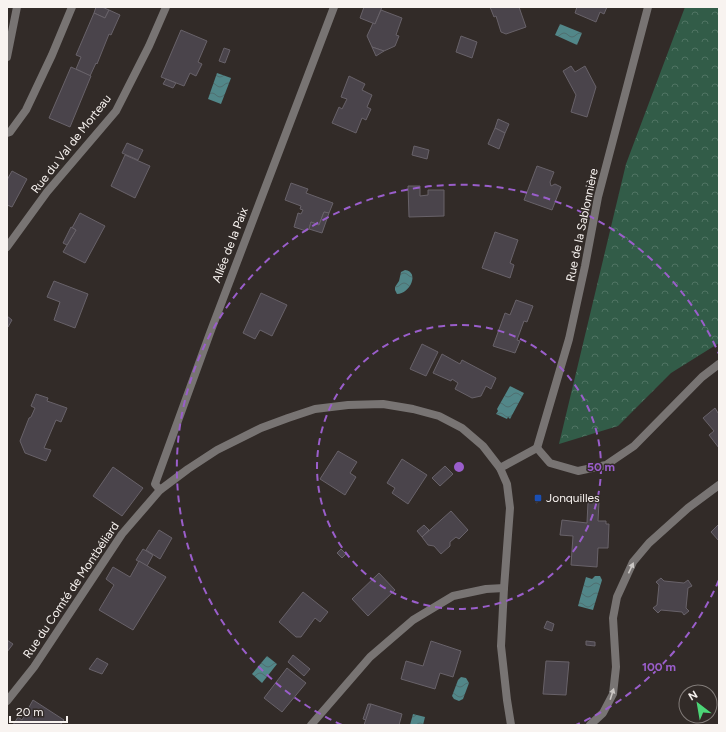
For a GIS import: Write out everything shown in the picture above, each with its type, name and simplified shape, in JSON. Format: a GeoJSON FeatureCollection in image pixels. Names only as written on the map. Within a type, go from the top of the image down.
{"type":"FeatureCollection","features":[{"type":"Feature","properties":{"kind":"street"},"geometry":{"type":"LineString","coordinates":[[7,57],[17,7]]}},
{"type":"Feature","properties":{"kind":"street"},"geometry":{"type":"LineString","coordinates":[[7,133],[10,132],[26,110],[52,55],[72,7]]}},
{"type":"Feature","properties":{"kind":"street","name":"Rue du Val de Morteau"},"geometry":{"type":"LineString","coordinates":[[7,247],[47,192],[116,111],[149,46],[166,7]]}},
{"type":"Feature","properties":{"kind":"street","name":"Allée de la Paix"},"geometry":{"type":"LineString","coordinates":[[160,490],[155,484],[213,326],[334,7]]}},
{"type":"Feature","properties":{"kind":"street","name":"Rue de la Sablonnière"},"geometry":{"type":"LineString","coordinates":[[537,448],[569,339],[598,197],[648,7]]}},
{"type":"Feature","properties":{"kind":"street"},"geometry":{"type":"LineString","coordinates":[[500,468],[537,448],[550,464],[578,471],[606,465],[634,446],[702,377],[719,364]]}},
{"type":"Feature","properties":{"kind":"street","name":"Rue du Comté de Montbéliard"},"geometry":{"type":"LineString","coordinates":[[7,701],[34,666],[122,534],[160,490],[217,450],[261,428],[315,409],[348,404],[383,404],[413,409],[439,416],[462,428],[483,446],[500,468],[507,484],[510,508],[504,588],[502,646],[507,700],[513,724]]}},
{"type":"Feature","properties":{"kind":"street"},"geometry":{"type":"LineString","coordinates":[[590,725],[603,713],[613,694],[616,667],[613,618],[617,597],[633,562],[649,543],[688,508],[719,485]]}},
{"type":"Feature","properties":{"kind":"street"},"geometry":{"type":"LineString","coordinates":[[311,725],[370,657],[413,620],[453,596],[486,589],[504,588]]}},
{"type":"Feature","properties":{"kind":"green space"},"geometry":{"type":"Polygon","coordinates":[[[685,7],[719,7],[719,343],[671,373],[618,426],[559,444],[626,164],[685,7]]]}},
{"type":"Feature","properties":{"kind":"water"},"geometry":{"type":"Polygon","coordinates":[[[560,24],[582,33],[577,45],[555,35],[560,24]]]}},
{"type":"Feature","properties":{"kind":"water"},"geometry":{"type":"Polygon","coordinates":[[[217,73],[231,78],[221,104],[208,99],[217,73]]]}},
{"type":"Feature","properties":{"kind":"water"},"geometry":{"type":"Polygon","coordinates":[[[405,270],[412,275],[412,283],[406,291],[397,294],[395,287],[399,281],[401,272],[405,270]]]}},
{"type":"Feature","properties":{"kind":"water"},"geometry":{"type":"Polygon","coordinates":[[[510,386],[524,393],[510,419],[508,417],[507,419],[496,414],[498,411],[497,409],[510,386]]]}},
{"type":"Feature","properties":{"kind":"water"},"geometry":{"type":"Polygon","coordinates":[[[595,576],[600,576],[602,580],[593,610],[578,606],[586,577],[592,579],[595,576]]]}},
{"type":"Feature","properties":{"kind":"water"},"geometry":{"type":"Polygon","coordinates":[[[267,656],[277,664],[262,683],[252,674],[267,656]]]}},
{"type":"Feature","properties":{"kind":"water"},"geometry":{"type":"Polygon","coordinates":[[[461,677],[466,678],[469,683],[463,699],[459,701],[454,699],[452,696],[458,680],[461,677]]]}},
{"type":"Feature","properties":{"kind":"water"},"geometry":{"type":"Polygon","coordinates":[[[413,714],[425,717],[423,725],[410,725],[413,714]]]}},
{"type":"Feature","properties":{"kind":"building"},"geometry":{"type":"Polygon","coordinates":[[[96,7],[102,7],[109,10],[105,18],[94,13],[96,7]]]}},
{"type":"Feature","properties":{"kind":"building"},"geometry":{"type":"Polygon","coordinates":[[[364,7],[382,7],[375,24],[360,18],[364,7]]]}},
{"type":"Feature","properties":{"kind":"building"},"geometry":{"type":"Polygon","coordinates":[[[490,7],[519,7],[526,27],[506,34],[501,32],[496,16],[494,17],[490,7]]]}},
{"type":"Feature","properties":{"kind":"building"},"geometry":{"type":"Polygon","coordinates":[[[577,7],[607,7],[604,14],[600,12],[596,22],[575,13],[577,7]]]}},
{"type":"Feature","properties":{"kind":"building"},"geometry":{"type":"Polygon","coordinates":[[[109,10],[120,15],[111,35],[109,34],[97,64],[96,63],[90,76],[76,69],[81,57],[76,55],[94,13],[105,18],[109,10]]]}},
{"type":"Feature","properties":{"kind":"building"},"geometry":{"type":"Polygon","coordinates":[[[381,10],[402,18],[396,35],[399,36],[395,46],[384,51],[372,47],[367,36],[373,23],[375,24],[381,10]]]}},
{"type":"Feature","properties":{"kind":"building"},"geometry":{"type":"Polygon","coordinates":[[[181,30],[207,41],[198,62],[202,64],[196,76],[190,73],[184,86],[161,77],[181,30]]]}},
{"type":"Feature","properties":{"kind":"building"},"geometry":{"type":"Polygon","coordinates":[[[461,36],[477,42],[472,58],[456,52],[461,36]]]}},
{"type":"Feature","properties":{"kind":"building"},"geometry":{"type":"Polygon","coordinates":[[[372,47],[384,51],[376,56],[372,47]]]}},
{"type":"Feature","properties":{"kind":"building"},"geometry":{"type":"Polygon","coordinates":[[[224,48],[230,50],[225,63],[219,61],[224,48]]]}},
{"type":"Feature","properties":{"kind":"building"},"geometry":{"type":"Polygon","coordinates":[[[571,66],[575,72],[585,66],[596,87],[587,117],[571,112],[576,95],[563,71],[571,66]]]}},
{"type":"Feature","properties":{"kind":"building"},"geometry":{"type":"Polygon","coordinates":[[[71,67],[91,76],[70,127],[49,118],[71,67]]]}},
{"type":"Feature","properties":{"kind":"building"},"geometry":{"type":"Polygon","coordinates":[[[349,76],[365,84],[362,90],[372,95],[367,107],[371,109],[366,120],[362,118],[356,133],[332,123],[339,107],[342,109],[347,99],[341,97],[349,76]]]}},
{"type":"Feature","properties":{"kind":"building"},"geometry":{"type":"Polygon","coordinates":[[[166,79],[176,83],[173,88],[163,84],[166,79]]]}},
{"type":"Feature","properties":{"kind":"building"},"geometry":{"type":"Polygon","coordinates":[[[498,119],[509,124],[505,133],[495,128],[498,119]]]}},
{"type":"Feature","properties":{"kind":"building"},"geometry":{"type":"Polygon","coordinates":[[[495,128],[505,133],[499,149],[488,144],[495,128]]]}},
{"type":"Feature","properties":{"kind":"building"},"geometry":{"type":"Polygon","coordinates":[[[127,143],[143,150],[138,160],[122,153],[127,143]]]}},
{"type":"Feature","properties":{"kind":"building"},"geometry":{"type":"Polygon","coordinates":[[[414,146],[429,150],[427,159],[412,155],[414,146]]]}},
{"type":"Feature","properties":{"kind":"building"},"geometry":{"type":"Polygon","coordinates":[[[125,155],[150,166],[135,198],[111,186],[125,155]]]}},
{"type":"Feature","properties":{"kind":"building"},"geometry":{"type":"Polygon","coordinates":[[[537,166],[554,172],[550,182],[551,186],[555,184],[561,187],[552,210],[524,200],[537,166]]]}},
{"type":"Feature","properties":{"kind":"building"},"geometry":{"type":"Polygon","coordinates":[[[12,171],[27,179],[12,207],[7,205],[7,180],[12,171]]]}},
{"type":"Feature","properties":{"kind":"building"},"geometry":{"type":"Polygon","coordinates":[[[291,183],[308,189],[306,193],[333,203],[329,213],[324,212],[319,225],[311,222],[309,229],[306,231],[294,227],[298,213],[301,214],[303,210],[300,209],[301,206],[285,200],[291,183]]]}},
{"type":"Feature","properties":{"kind":"building"},"geometry":{"type":"Polygon","coordinates":[[[408,186],[420,186],[420,196],[428,195],[428,190],[444,190],[444,216],[409,217],[408,186]]]}},
{"type":"Feature","properties":{"kind":"building"},"geometry":{"type":"Polygon","coordinates":[[[324,212],[329,213],[322,233],[309,229],[311,222],[319,225],[324,212]]]}},
{"type":"Feature","properties":{"kind":"building"},"geometry":{"type":"Polygon","coordinates":[[[80,213],[105,226],[85,263],[63,252],[76,230],[72,228],[80,213]]]}},
{"type":"Feature","properties":{"kind":"building"},"geometry":{"type":"Polygon","coordinates":[[[71,227],[76,230],[67,245],[63,243],[71,227]]]}},
{"type":"Feature","properties":{"kind":"building"},"geometry":{"type":"Polygon","coordinates":[[[495,232],[518,240],[510,263],[514,265],[510,278],[482,268],[495,232]]]}},
{"type":"Feature","properties":{"kind":"building"},"geometry":{"type":"Polygon","coordinates":[[[54,281],[88,294],[75,328],[54,320],[60,302],[47,297],[54,281]]]}},
{"type":"Feature","properties":{"kind":"building"},"geometry":{"type":"Polygon","coordinates":[[[261,293],[287,305],[272,336],[260,330],[255,339],[243,333],[261,293]]]}},
{"type":"Feature","properties":{"kind":"building"},"geometry":{"type":"Polygon","coordinates":[[[516,300],[533,306],[527,322],[524,321],[517,340],[520,341],[515,353],[493,346],[505,313],[510,315],[516,300]]]}},
{"type":"Feature","properties":{"kind":"building"},"geometry":{"type":"Polygon","coordinates":[[[7,316],[12,320],[8,327],[7,327],[7,316]]]}},
{"type":"Feature","properties":{"kind":"building"},"geometry":{"type":"Polygon","coordinates":[[[422,344],[438,352],[426,376],[410,369],[422,344]]]}},
{"type":"Feature","properties":{"kind":"building"},"geometry":{"type":"Polygon","coordinates":[[[442,354],[460,364],[462,360],[496,378],[491,389],[486,386],[481,396],[472,398],[455,389],[458,383],[452,379],[451,381],[433,373],[442,354]]]}},
{"type":"Feature","properties":{"kind":"building"},"geometry":{"type":"Polygon","coordinates":[[[36,394],[48,398],[47,401],[67,408],[61,422],[56,420],[44,448],[51,450],[46,461],[25,453],[20,441],[29,418],[31,417],[35,408],[31,406],[36,394]]]}},
{"type":"Feature","properties":{"kind":"building"},"geometry":{"type":"Polygon","coordinates":[[[715,408],[719,413],[719,448],[709,435],[714,431],[703,418],[715,408]]]}},
{"type":"Feature","properties":{"kind":"building"},"geometry":{"type":"Polygon","coordinates":[[[338,451],[357,462],[350,473],[356,477],[345,495],[320,479],[338,451]]]}},
{"type":"Feature","properties":{"kind":"building"},"geometry":{"type":"Polygon","coordinates":[[[402,459],[427,475],[408,504],[392,493],[395,488],[387,483],[402,459]]]}},
{"type":"Feature","properties":{"kind":"building"},"geometry":{"type":"Polygon","coordinates":[[[445,466],[453,474],[440,486],[432,478],[445,466]]]}},
{"type":"Feature","properties":{"kind":"building"},"geometry":{"type":"Polygon","coordinates":[[[113,467],[143,488],[122,516],[93,496],[113,467]]]}},
{"type":"Feature","properties":{"kind":"building"},"geometry":{"type":"Polygon","coordinates":[[[539,494],[542,496],[537,503],[534,501],[539,494]]]}},
{"type":"Feature","properties":{"kind":"building"},"geometry":{"type":"Polygon","coordinates":[[[588,502],[599,502],[598,521],[606,521],[606,524],[609,524],[608,548],[598,548],[597,567],[571,565],[573,536],[560,535],[562,520],[587,523],[588,502]]]}},
{"type":"Feature","properties":{"kind":"building"},"geometry":{"type":"Polygon","coordinates":[[[451,511],[468,530],[459,539],[456,537],[450,542],[450,546],[441,554],[434,546],[428,545],[422,537],[451,511]]]}},
{"type":"Feature","properties":{"kind":"building"},"geometry":{"type":"Polygon","coordinates":[[[719,524],[719,541],[711,532],[719,524]]]}},
{"type":"Feature","properties":{"kind":"building"},"geometry":{"type":"Polygon","coordinates":[[[424,525],[429,530],[422,537],[417,531],[424,525]]]}},
{"type":"Feature","properties":{"kind":"building"},"geometry":{"type":"Polygon","coordinates":[[[159,530],[172,538],[160,559],[146,550],[159,530]]]}},
{"type":"Feature","properties":{"kind":"building"},"geometry":{"type":"Polygon","coordinates":[[[143,549],[153,555],[147,566],[136,560],[143,549]]]}},
{"type":"Feature","properties":{"kind":"building"},"geometry":{"type":"Polygon","coordinates":[[[341,549],[346,554],[342,558],[337,553],[341,549]]]}},
{"type":"Feature","properties":{"kind":"building"},"geometry":{"type":"Polygon","coordinates":[[[139,561],[166,577],[133,630],[99,610],[114,585],[106,579],[113,567],[130,577],[139,561]]]}},
{"type":"Feature","properties":{"kind":"building"},"geometry":{"type":"Polygon","coordinates":[[[379,573],[395,590],[368,616],[352,599],[379,573]]]}},
{"type":"Feature","properties":{"kind":"building"},"geometry":{"type":"Polygon","coordinates":[[[661,578],[664,581],[684,583],[688,580],[692,586],[688,588],[686,608],[689,611],[684,615],[682,612],[661,610],[658,613],[653,608],[657,605],[659,585],[656,582],[661,578]]]}},
{"type":"Feature","properties":{"kind":"building"},"geometry":{"type":"Polygon","coordinates":[[[303,592],[328,612],[320,622],[315,618],[301,637],[296,637],[279,622],[303,592]]]}},
{"type":"Feature","properties":{"kind":"building"},"geometry":{"type":"Polygon","coordinates":[[[547,621],[554,624],[552,631],[544,628],[547,621]]]}},
{"type":"Feature","properties":{"kind":"building"},"geometry":{"type":"Polygon","coordinates":[[[7,640],[13,644],[7,652],[7,640]]]}},
{"type":"Feature","properties":{"kind":"building"},"geometry":{"type":"Polygon","coordinates":[[[431,641],[461,651],[453,677],[440,673],[435,689],[401,679],[406,661],[423,666],[431,641]]]}},
{"type":"Feature","properties":{"kind":"building"},"geometry":{"type":"Polygon","coordinates":[[[586,641],[595,642],[595,646],[586,645],[586,641]]]}},
{"type":"Feature","properties":{"kind":"building"},"geometry":{"type":"Polygon","coordinates":[[[293,655],[310,669],[304,676],[288,662],[293,655]]]}},
{"type":"Feature","properties":{"kind":"building"},"geometry":{"type":"Polygon","coordinates":[[[97,658],[108,664],[102,674],[89,669],[97,658]]]}},
{"type":"Feature","properties":{"kind":"building"},"geometry":{"type":"Polygon","coordinates":[[[546,661],[569,662],[566,695],[543,694],[546,661]]]}},
{"type":"Feature","properties":{"kind":"building"},"geometry":{"type":"Polygon","coordinates":[[[287,668],[306,683],[282,712],[264,698],[287,668]]]}},
{"type":"Feature","properties":{"kind":"building"},"geometry":{"type":"Polygon","coordinates":[[[33,700],[64,720],[60,725],[13,725],[18,717],[22,720],[33,700]]]}},
{"type":"Feature","properties":{"kind":"building"},"geometry":{"type":"Polygon","coordinates":[[[368,704],[371,704],[366,720],[363,719],[368,704]]]}},
{"type":"Feature","properties":{"kind":"building"},"geometry":{"type":"Polygon","coordinates":[[[371,704],[402,714],[399,725],[364,725],[371,704]]]}},
{"type":"Feature","properties":{"kind":"place","name":"Jonquilles"},"geometry":{"type":"Point","coordinates":[538,498]}}]}
